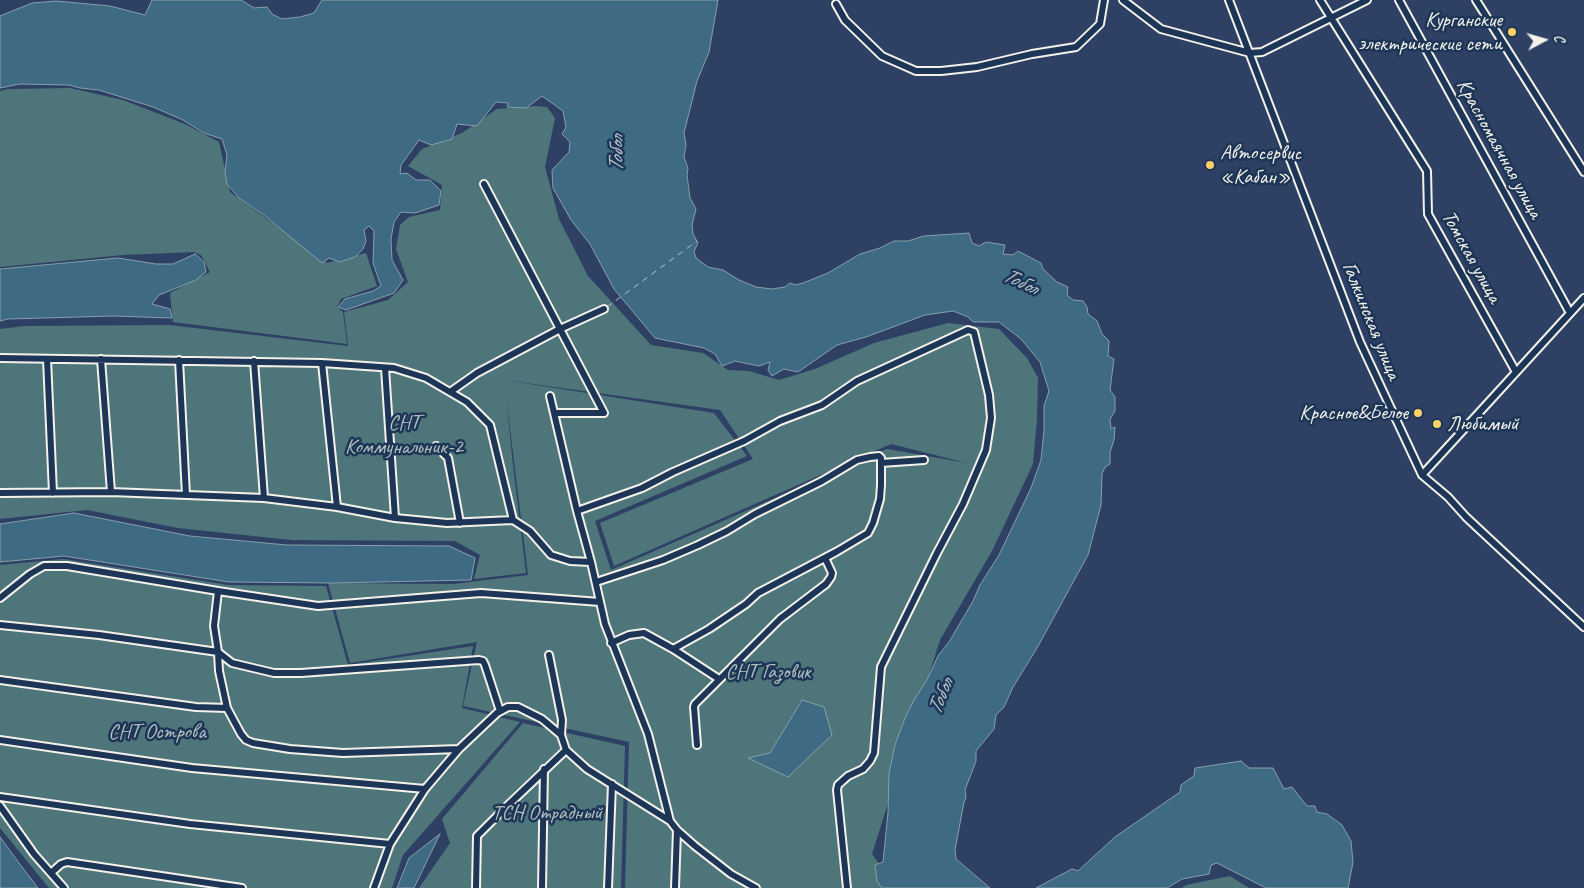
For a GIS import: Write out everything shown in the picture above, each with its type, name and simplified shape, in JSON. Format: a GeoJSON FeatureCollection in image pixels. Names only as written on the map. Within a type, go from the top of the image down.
{"type":"FeatureCollection","features":[{"type":"Feature","properties":{"kind":"street"},"geometry":{"type":"LineString","coordinates":[[836,4],[845,20],[882,56],[916,71],[924,71],[977,67],[1032,54],[1076,47],[1100,24],[1104,0]]}},
{"type":"Feature","properties":{"kind":"street"},"geometry":{"type":"LineString","coordinates":[[1123,0],[1161,29],[1250,53],[1262,52],[1367,0]]}},
{"type":"Feature","properties":{"kind":"street","name":"Галкинская улица"},"geometry":{"type":"LineString","coordinates":[[1229,0],[1360,342],[1422,475],[1448,497],[1466,517],[1584,627]]}},
{"type":"Feature","properties":{"kind":"street","name":"Томская улица"},"geometry":{"type":"LineString","coordinates":[[1320,0],[1427,171],[1428,214],[1516,372]]}},
{"type":"Feature","properties":{"kind":"street","name":"Красномаячная улица"},"geometry":{"type":"LineString","coordinates":[[1399,0],[1570,313]]}},
{"type":"Feature","properties":{"kind":"street"},"geometry":{"type":"LineString","coordinates":[[1476,0],[1584,172]]}},
{"type":"Feature","properties":{"kind":"street"},"geometry":{"type":"LineString","coordinates":[[484,184],[604,413],[554,414]]}},
{"type":"Feature","properties":{"kind":"street"},"geometry":{"type":"LineString","coordinates":[[1422,475],[1584,298]]}},
{"type":"Feature","properties":{"kind":"street"},"geometry":{"type":"LineString","coordinates":[[450,392],[477,373],[560,329],[604,309]]}},
{"type":"Feature","properties":{"kind":"street"},"geometry":{"type":"LineString","coordinates":[[577,511],[642,488],[673,472],[744,441],[780,421],[822,405],[857,381],[968,330],[974,332],[989,395],[991,418],[987,442],[963,504],[881,667],[874,753],[864,769],[848,776],[838,785],[847,888]]}},
{"type":"Feature","properties":{"kind":"street"},"geometry":{"type":"LineString","coordinates":[[0,358],[322,363],[394,368],[426,378],[467,402],[490,425],[513,520]]}},
{"type":"Feature","properties":{"kind":"street"},"geometry":{"type":"LineString","coordinates":[[47,359],[53,493]]}},
{"type":"Feature","properties":{"kind":"street"},"geometry":{"type":"LineString","coordinates":[[101,359],[112,492]]}},
{"type":"Feature","properties":{"kind":"street"},"geometry":{"type":"LineString","coordinates":[[179,360],[186,495]]}},
{"type":"Feature","properties":{"kind":"street"},"geometry":{"type":"LineString","coordinates":[[254,361],[264,498]]}},
{"type":"Feature","properties":{"kind":"street"},"geometry":{"type":"LineString","coordinates":[[322,363],[337,507]]}},
{"type":"Feature","properties":{"kind":"street"},"geometry":{"type":"LineString","coordinates":[[385,368],[395,518]]}},
{"type":"Feature","properties":{"kind":"street"},"geometry":{"type":"LineString","coordinates":[[550,396],[605,624],[648,734],[670,821]]}},
{"type":"Feature","properties":{"kind":"street"},"geometry":{"type":"LineString","coordinates":[[436,446],[448,458],[460,523]]}},
{"type":"Feature","properties":{"kind":"street"},"geometry":{"type":"LineString","coordinates":[[596,582],[653,563],[698,545],[822,481],[857,460],[879,456],[881,458],[880,499],[868,533],[758,593],[746,604],[709,629],[673,650]]}},
{"type":"Feature","properties":{"kind":"street"},"geometry":{"type":"LineString","coordinates":[[881,463],[924,460]]}},
{"type":"Feature","properties":{"kind":"street"},"geometry":{"type":"LineString","coordinates":[[0,493],[112,492],[264,498],[337,507],[395,518],[460,523],[513,520],[530,531],[551,555],[570,561],[591,562]]}},
{"type":"Feature","properties":{"kind":"street"},"geometry":{"type":"LineString","coordinates":[[697,744],[694,707],[780,619],[826,584],[831,578],[832,573],[825,558]]}},
{"type":"Feature","properties":{"kind":"street"},"geometry":{"type":"LineString","coordinates":[[0,598],[30,574],[44,566],[68,566],[318,606],[481,594],[600,602]]}},
{"type":"Feature","properties":{"kind":"street"},"geometry":{"type":"LineString","coordinates":[[218,591],[214,626],[219,671],[226,708],[241,734],[253,743],[290,749],[343,753],[459,749]]}},
{"type":"Feature","properties":{"kind":"street"},"geometry":{"type":"LineString","coordinates":[[0,625],[99,635],[218,652],[232,663],[274,673],[301,673],[479,660],[485,665],[500,711]]}},
{"type":"Feature","properties":{"kind":"street"},"geometry":{"type":"LineString","coordinates":[[611,643],[629,635],[644,633],[720,679]]}},
{"type":"Feature","properties":{"kind":"street"},"geometry":{"type":"LineString","coordinates":[[549,655],[562,720],[561,735],[566,750],[587,769],[670,821],[695,846],[748,886],[756,888]]}},
{"type":"Feature","properties":{"kind":"street"},"geometry":{"type":"LineString","coordinates":[[0,680],[196,707],[226,708]]}},
{"type":"Feature","properties":{"kind":"street"},"geometry":{"type":"LineString","coordinates":[[374,888],[390,844],[425,790],[459,749],[500,711],[508,707],[518,707],[542,719],[561,735]]}},
{"type":"Feature","properties":{"kind":"street"},"geometry":{"type":"LineString","coordinates":[[0,740],[192,768],[425,790]]}},
{"type":"Feature","properties":{"kind":"street"},"geometry":{"type":"LineString","coordinates":[[476,888],[477,836],[544,769],[566,750]]}},
{"type":"Feature","properties":{"kind":"street"},"geometry":{"type":"LineString","coordinates":[[542,888],[544,769]]}},
{"type":"Feature","properties":{"kind":"street"},"geometry":{"type":"LineString","coordinates":[[608,888],[612,784]]}},
{"type":"Feature","properties":{"kind":"street"},"geometry":{"type":"LineString","coordinates":[[0,797],[190,824],[390,844]]}},
{"type":"Feature","properties":{"kind":"street"},"geometry":{"type":"LineString","coordinates":[[0,806],[34,854],[64,888]]}},
{"type":"Feature","properties":{"kind":"street"},"geometry":{"type":"LineString","coordinates":[[675,888],[677,830]]}},
{"type":"Feature","properties":{"kind":"street"},"geometry":{"type":"LineString","coordinates":[[51,872],[61,864],[72,862],[242,888]]}},
{"type":"Feature","properties":{"kind":"green space"},"geometry":{"type":"Polygon","coordinates":[[[70,88],[123,100],[185,124],[219,142],[230,192],[327,263],[366,253],[377,286],[341,299],[337,307],[343,312],[347,344],[173,322],[170,293],[210,272],[201,255],[194,252],[123,255],[0,267],[0,91],[8,89],[70,88]]]}},
{"type":"Feature","properties":{"kind":"green space"},"geometry":{"type":"Polygon","coordinates":[[[547,107],[555,118],[545,167],[559,219],[588,276],[651,345],[703,353],[728,370],[749,371],[779,380],[815,369],[874,343],[948,323],[999,329],[1027,358],[1038,378],[1033,464],[992,551],[940,640],[872,854],[897,888],[625,888],[629,742],[463,706],[477,642],[350,663],[328,583],[453,584],[528,575],[506,396],[526,573],[474,579],[480,555],[455,541],[291,540],[178,528],[87,510],[0,519],[0,329],[25,326],[169,325],[348,346],[344,312],[388,300],[408,282],[396,249],[400,225],[409,217],[440,210],[442,185],[408,166],[422,149],[462,133],[497,109],[547,107]],[[504,380],[714,413],[747,456],[595,521],[611,570],[887,449],[967,463],[891,444],[614,566],[600,523],[753,459],[720,410],[504,380]]]}},
{"type":"Feature","properties":{"kind":"green space","name":"СНТ Острова"},"geometry":{"type":"Polygon","coordinates":[[[63,559],[228,585],[326,586],[348,665],[473,646],[462,708],[520,722],[403,855],[392,888],[49,888],[0,828],[0,565],[63,559]]]}},
{"type":"Feature","properties":{"kind":"green space","name":"ТСН Отрадный"},"geometry":{"type":"Polygon","coordinates":[[[523,723],[625,746],[621,888],[419,888],[450,843],[442,819],[523,723]]]}},
{"type":"Feature","properties":{"kind":"green space"},"geometry":{"type":"Polygon","coordinates":[[[1230,876],[1249,888],[1182,888],[1186,885],[1230,876]]]}},
{"type":"Feature","properties":{"kind":"water","name":"Тобол"},"geometry":{"type":"Polygon","coordinates":[[[152,0],[241,0],[254,8],[267,7],[272,14],[282,19],[314,13],[322,0],[718,0],[709,52],[697,81],[684,133],[686,145],[684,157],[688,168],[690,198],[696,209],[692,225],[693,234],[698,243],[694,251],[696,258],[708,267],[723,270],[739,280],[756,287],[772,289],[785,287],[790,283],[795,285],[803,283],[828,273],[860,254],[880,248],[894,241],[908,241],[924,236],[969,233],[972,243],[979,246],[986,242],[1005,245],[1003,254],[1013,255],[1018,251],[1041,263],[1043,269],[1057,282],[1068,287],[1067,295],[1073,300],[1083,301],[1087,307],[1088,314],[1097,321],[1102,334],[1109,341],[1108,356],[1114,359],[1110,390],[1115,397],[1115,411],[1110,419],[1111,429],[1115,427],[1114,440],[1110,452],[1110,464],[1105,467],[1102,474],[1101,505],[1088,555],[1037,648],[1013,687],[1004,707],[996,715],[994,729],[976,751],[976,761],[965,790],[966,798],[955,850],[956,859],[990,888],[882,888],[877,881],[875,865],[883,862],[888,813],[889,773],[895,745],[905,718],[927,680],[938,656],[949,642],[980,585],[999,555],[1031,488],[1041,460],[1044,406],[1049,391],[1040,362],[1021,339],[999,322],[973,322],[968,317],[953,311],[925,315],[866,337],[837,345],[798,372],[784,369],[772,376],[768,370],[770,362],[759,366],[735,361],[722,366],[715,354],[704,348],[655,338],[614,289],[590,244],[571,220],[553,188],[552,170],[569,152],[570,142],[562,134],[566,127],[563,111],[542,96],[526,108],[507,107],[508,103],[496,102],[477,126],[457,124],[452,139],[431,145],[419,140],[401,165],[400,174],[407,173],[416,180],[430,180],[441,191],[439,205],[415,213],[401,212],[394,222],[391,239],[392,260],[403,280],[394,293],[346,310],[338,307],[345,299],[373,291],[381,286],[373,263],[374,231],[369,226],[364,230],[366,241],[363,249],[355,257],[340,262],[329,258],[322,263],[265,216],[239,198],[227,184],[225,172],[227,155],[222,139],[204,133],[183,120],[153,107],[99,90],[69,85],[20,84],[0,88],[0,16],[32,3],[56,1],[110,6],[145,15],[152,0]]]}},
{"type":"Feature","properties":{"kind":"water"},"geometry":{"type":"Polygon","coordinates":[[[195,254],[204,262],[206,272],[196,280],[159,295],[152,304],[170,309],[172,318],[113,316],[8,319],[0,321],[0,269],[118,258],[156,264],[173,264],[195,254]]]}},
{"type":"Feature","properties":{"kind":"water"},"geometry":{"type":"Polygon","coordinates":[[[74,513],[190,536],[287,545],[449,546],[475,558],[471,580],[332,583],[229,582],[64,556],[0,562],[0,524],[74,513]]]}},
{"type":"Feature","properties":{"kind":"water"},"geometry":{"type":"Polygon","coordinates":[[[802,700],[824,707],[832,735],[788,777],[748,758],[770,753],[802,700]]]}},
{"type":"Feature","properties":{"kind":"water"},"geometry":{"type":"Polygon","coordinates":[[[1241,761],[1249,768],[1273,768],[1284,789],[1292,787],[1307,806],[1315,806],[1317,812],[1327,814],[1342,825],[1351,841],[1353,862],[1348,888],[1266,888],[1217,863],[1211,865],[1209,874],[1182,879],[1167,888],[1036,888],[1072,869],[1078,871],[1115,837],[1180,792],[1181,785],[1194,776],[1195,768],[1241,761]]]}},
{"type":"Feature","properties":{"kind":"water"},"geometry":{"type":"Polygon","coordinates":[[[440,834],[414,888],[397,888],[409,858],[440,834]]]}},
{"type":"Feature","properties":{"kind":"water"},"geometry":{"type":"Polygon","coordinates":[[[0,837],[22,867],[38,888],[0,888],[0,837]]]}},
{"type":"Feature","properties":{"kind":"ferry route"},"geometry":{"type":"LineString","coordinates":[[607,307],[697,241]]}},
{"type":"Feature","properties":{"kind":"place","name":"Курганские электрические сети"},"geometry":{"type":"Point","coordinates":[1512,32]}},
{"type":"Feature","properties":{"kind":"place","name":"Автосервис «Кабан»"},"geometry":{"type":"Point","coordinates":[1210,165]}},
{"type":"Feature","properties":{"kind":"place","name":"Красное&Белое"},"geometry":{"type":"Point","coordinates":[1418,413]}},
{"type":"Feature","properties":{"kind":"place","name":"Любимый"},"geometry":{"type":"Point","coordinates":[1437,424]}},
{"type":"Feature","properties":{"kind":"park label","name":"СНТ Коммунальник-2"},"geometry":{"type":"Point","coordinates":[404,435]}},
{"type":"Feature","properties":{"kind":"park label","name":"СНТ Газовик"},"geometry":{"type":"Point","coordinates":[768,672]}}]}
